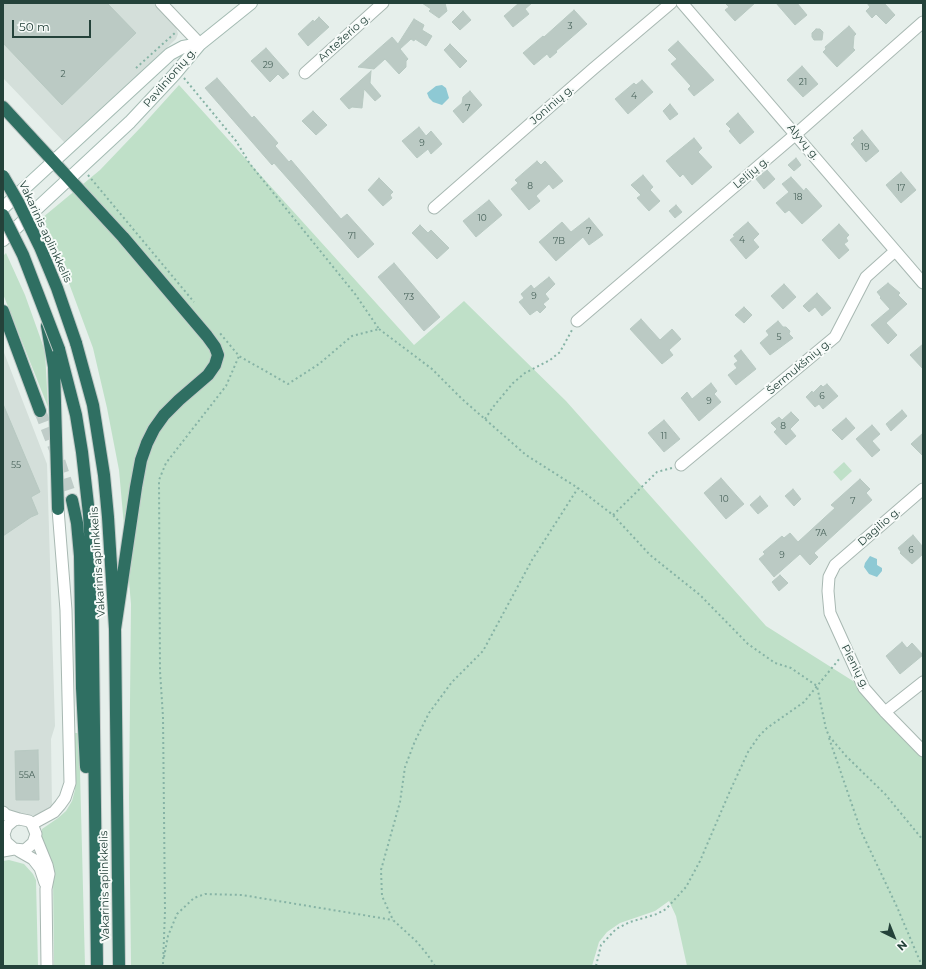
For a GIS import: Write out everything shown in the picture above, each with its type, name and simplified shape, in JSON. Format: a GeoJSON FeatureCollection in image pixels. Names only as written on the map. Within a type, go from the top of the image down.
{"type":"FeatureCollection","features":[{"type":"Feature","properties":{"kind":"highway"},"geometry":{"type":"LineString","coordinates":[[3,107],[123,237],[207,336],[215,347],[218,355],[215,365],[208,375],[164,415],[154,429],[147,443],[141,460],[136,487],[115,629]]}},
{"type":"Feature","properties":{"kind":"highway","name":"Vakarinis aplinkkelis"},"geometry":{"type":"LineString","coordinates":[[3,176],[40,247],[57,288],[76,343],[93,405],[104,475],[115,629],[119,966]]}},
{"type":"Feature","properties":{"kind":"highway","name":"Vakarinis aplinkkelis"},"geometry":{"type":"LineString","coordinates":[[3,215],[22,254],[45,309],[55,350],[76,415],[82,452],[89,514],[92,568],[97,966]]}},
{"type":"Feature","properties":{"kind":"highway"},"geometry":{"type":"LineString","coordinates":[[3,311],[40,411]]}},
{"type":"Feature","properties":{"kind":"highway"},"geometry":{"type":"LineString","coordinates":[[55,350],[54,372],[58,509]]}},
{"type":"Feature","properties":{"kind":"highway"},"geometry":{"type":"LineString","coordinates":[[72,500],[77,523],[80,556],[82,674],[88,797],[90,826],[96,853]]}},
{"type":"Feature","properties":{"kind":"street"},"geometry":{"type":"LineString","coordinates":[[161,3],[200,44],[251,3]]}},
{"type":"Feature","properties":{"kind":"street","name":"Antežerio g."},"geometry":{"type":"LineString","coordinates":[[305,73],[384,3]]}},
{"type":"Feature","properties":{"kind":"street","name":"Joninių g."},"geometry":{"type":"LineString","coordinates":[[434,208],[671,3]]}},
{"type":"Feature","properties":{"kind":"street","name":"Alyvų g."},"geometry":{"type":"LineString","coordinates":[[682,3],[923,282]]}},
{"type":"Feature","properties":{"kind":"street","name":"Lelijų g."},"geometry":{"type":"LineString","coordinates":[[577,321],[796,134],[923,22]]}},
{"type":"Feature","properties":{"kind":"street","name":"Pavilnionių g."},"geometry":{"type":"LineString","coordinates":[[3,208],[170,54],[183,47],[200,44]]}},
{"type":"Feature","properties":{"kind":"street","name":"Pavilnionių g."},"geometry":{"type":"LineString","coordinates":[[3,240],[109,142],[174,75],[200,44]]}},
{"type":"Feature","properties":{"kind":"street","name":"Šermukšnių g."},"geometry":{"type":"LineString","coordinates":[[681,465],[835,337],[866,278],[895,251]]}},
{"type":"Feature","properties":{"kind":"street","name":"Dagilio g."},"geometry":{"type":"LineString","coordinates":[[835,565],[923,489]]}},
{"type":"Feature","properties":{"kind":"street"},"geometry":{"type":"LineString","coordinates":[[32,824],[54,812],[66,798],[70,783],[66,610],[58,509]]}},
{"type":"Feature","properties":{"kind":"street","name":"Pienių g."},"geometry":{"type":"LineString","coordinates":[[835,565],[829,577],[828,591],[830,613],[847,653],[864,688],[923,752]]}},
{"type":"Feature","properties":{"kind":"street"},"geometry":{"type":"LineString","coordinates":[[885,712],[923,682]]}},
{"type":"Feature","properties":{"kind":"street"},"geometry":{"type":"LineString","coordinates":[[3,812],[6,815],[29,821],[32,824],[47,865],[49,874],[46,889],[48,966]]}},
{"type":"Feature","properties":{"kind":"street"},"geometry":{"type":"LineString","coordinates":[[19,819],[10,822],[4,832],[6,842],[12,850],[33,859],[40,868],[46,889]]}},
{"type":"Feature","properties":{"kind":"street"},"geometry":{"type":"LineString","coordinates":[[12,850],[25,850],[30,848],[36,838]]}},
{"type":"Feature","properties":{"kind":"path"},"geometry":{"type":"LineString","coordinates":[[183,76],[236,141],[250,164],[355,294],[379,329],[432,369],[462,399],[526,455],[578,488],[613,515],[650,555],[700,596],[748,644],[775,663],[791,668],[817,686],[826,729],[861,831],[897,907],[922,966]]}},
{"type":"Feature","properties":{"kind":"path"},"geometry":{"type":"LineString","coordinates":[[88,174],[194,302]]}},
{"type":"Feature","properties":{"kind":"path"},"geometry":{"type":"LineString","coordinates":[[485,419],[513,383],[525,373],[550,360],[560,352],[577,321]]}},
{"type":"Feature","properties":{"kind":"path"},"geometry":{"type":"LineString","coordinates":[[219,332],[240,356],[288,384],[319,364],[352,336],[379,329]]}},
{"type":"Feature","properties":{"kind":"path"},"geometry":{"type":"LineString","coordinates":[[163,965],[165,911],[163,717],[160,671],[159,480],[166,462],[226,386],[240,356]]}},
{"type":"Feature","properties":{"kind":"path"},"geometry":{"type":"LineString","coordinates":[[613,515],[657,472],[681,465]]}},
{"type":"Feature","properties":{"kind":"path"},"geometry":{"type":"LineString","coordinates":[[435,966],[416,941],[393,920],[382,896],[381,870],[400,802],[405,767],[415,741],[430,713],[452,682],[483,651],[532,560],[578,488]]}},
{"type":"Feature","properties":{"kind":"path"},"geometry":{"type":"LineString","coordinates":[[596,966],[601,945],[616,929],[630,922],[657,914],[666,909],[686,887],[700,861],[748,752],[759,736],[767,728],[804,702],[841,658],[847,653]]}},
{"type":"Feature","properties":{"kind":"path"},"geometry":{"type":"LineString","coordinates":[[829,736],[846,756],[885,794],[923,840]]}},
{"type":"Feature","properties":{"kind":"path"},"geometry":{"type":"LineString","coordinates":[[163,965],[168,936],[177,914],[194,898],[204,894],[242,896],[393,920]]}},
{"type":"Feature","properties":{"kind":"shaded area"},"geometry":{"type":"Polygon","coordinates":[[[3,3],[153,3],[176,27],[178,34],[176,39],[65,143],[3,78],[3,3]]]}},
{"type":"Feature","properties":{"kind":"shaded area"},"geometry":{"type":"Polygon","coordinates":[[[3,350],[47,464],[55,726],[51,739],[52,807],[39,815],[28,816],[3,809],[3,350]]]}},
{"type":"Feature","properties":{"kind":"green space"},"geometry":{"type":"Polygon","coordinates":[[[179,85],[414,345],[464,301],[566,401],[766,626],[864,688],[923,751],[923,966],[687,966],[676,916],[669,901],[655,911],[620,923],[607,932],[599,942],[592,966],[131,966],[129,797],[131,604],[119,470],[93,348],[60,259],[42,218],[100,170],[179,85]]]}},
{"type":"Feature","properties":{"kind":"green space"},"geometry":{"type":"Polygon","coordinates":[[[6,253],[25,295],[45,351],[48,407],[3,294],[3,256],[6,253]]]}},
{"type":"Feature","properties":{"kind":"green space"},"geometry":{"type":"Polygon","coordinates":[[[844,462],[852,471],[841,481],[833,472],[844,462]]]}},
{"type":"Feature","properties":{"kind":"green space"},"geometry":{"type":"Polygon","coordinates":[[[74,733],[79,733],[85,966],[54,966],[53,877],[42,845],[42,829],[66,811],[72,801],[75,790],[74,733]]]}},
{"type":"Feature","properties":{"kind":"green space"},"geometry":{"type":"Polygon","coordinates":[[[9,860],[24,864],[36,880],[38,966],[3,966],[3,861],[9,860]]]}},
{"type":"Feature","properties":{"kind":"water"},"geometry":{"type":"Polygon","coordinates":[[[442,85],[446,88],[449,98],[442,105],[433,102],[427,93],[436,86],[442,85]]]}},
{"type":"Feature","properties":{"kind":"water"},"geometry":{"type":"Polygon","coordinates":[[[870,556],[877,559],[877,565],[882,568],[882,571],[877,577],[869,574],[864,567],[870,556]]]}},
{"type":"Feature","properties":{"kind":"building"},"geometry":{"type":"Polygon","coordinates":[[[3,3],[107,3],[136,33],[62,105],[3,43],[3,3]]]}},
{"type":"Feature","properties":{"kind":"building"},"geometry":{"type":"Polygon","coordinates":[[[422,3],[445,3],[447,11],[439,18],[429,11],[431,9],[422,3]]]}},
{"type":"Feature","properties":{"kind":"building"},"geometry":{"type":"Polygon","coordinates":[[[519,3],[532,3],[525,9],[529,14],[513,27],[504,16],[519,3]]]}},
{"type":"Feature","properties":{"kind":"building"},"geometry":{"type":"Polygon","coordinates":[[[725,3],[755,3],[735,21],[725,10],[729,7],[725,3]]]}},
{"type":"Feature","properties":{"kind":"building"},"geometry":{"type":"Polygon","coordinates":[[[776,3],[797,3],[807,15],[795,25],[776,3]]]}},
{"type":"Feature","properties":{"kind":"building"},"geometry":{"type":"Polygon","coordinates":[[[867,3],[884,3],[895,15],[886,24],[876,14],[872,18],[866,11],[870,7],[867,3]]]}},
{"type":"Feature","properties":{"kind":"building"},"geometry":{"type":"Polygon","coordinates":[[[574,10],[587,24],[550,58],[547,54],[534,65],[523,53],[543,36],[544,37],[574,10]]]}},
{"type":"Feature","properties":{"kind":"building"},"geometry":{"type":"Polygon","coordinates":[[[463,11],[471,20],[460,30],[452,22],[463,11]]]}},
{"type":"Feature","properties":{"kind":"building"},"geometry":{"type":"Polygon","coordinates":[[[319,17],[329,27],[308,46],[298,34],[313,20],[314,22],[319,17]]]}},
{"type":"Feature","properties":{"kind":"building"},"geometry":{"type":"Polygon","coordinates":[[[414,19],[424,25],[422,30],[432,36],[426,46],[415,39],[414,41],[411,39],[400,49],[408,59],[406,61],[406,67],[399,74],[385,59],[374,69],[358,67],[392,37],[398,44],[414,19]]]}},
{"type":"Feature","properties":{"kind":"building"},"geometry":{"type":"Polygon","coordinates":[[[849,26],[856,34],[854,36],[853,48],[855,50],[837,67],[823,52],[826,49],[825,47],[849,26]]]}},
{"type":"Feature","properties":{"kind":"building"},"geometry":{"type":"Polygon","coordinates":[[[816,29],[820,29],[823,32],[822,40],[814,40],[812,37],[812,33],[816,29]]]}},
{"type":"Feature","properties":{"kind":"building"},"geometry":{"type":"Polygon","coordinates":[[[678,41],[714,80],[694,96],[688,89],[691,86],[671,64],[677,59],[668,50],[678,41]]]}},
{"type":"Feature","properties":{"kind":"building"},"geometry":{"type":"Polygon","coordinates":[[[450,44],[467,61],[460,68],[444,50],[450,44]]]}},
{"type":"Feature","properties":{"kind":"building"},"geometry":{"type":"Polygon","coordinates":[[[266,48],[289,74],[283,79],[278,74],[270,82],[251,61],[266,48]]]}},
{"type":"Feature","properties":{"kind":"building"},"geometry":{"type":"Polygon","coordinates":[[[802,66],[818,84],[803,97],[787,80],[802,66]]]}},
{"type":"Feature","properties":{"kind":"building"},"geometry":{"type":"Polygon","coordinates":[[[371,71],[370,83],[381,96],[375,101],[364,89],[362,108],[352,107],[349,109],[340,99],[371,71]]]}},
{"type":"Feature","properties":{"kind":"building"},"geometry":{"type":"Polygon","coordinates":[[[217,78],[252,118],[254,116],[278,143],[275,146],[289,162],[291,160],[341,219],[347,214],[374,244],[358,258],[274,163],[272,165],[205,88],[217,78]]]}},
{"type":"Feature","properties":{"kind":"building"},"geometry":{"type":"Polygon","coordinates":[[[642,80],[653,92],[628,114],[615,99],[634,83],[636,85],[642,80]]]}},
{"type":"Feature","properties":{"kind":"building"},"geometry":{"type":"Polygon","coordinates":[[[470,91],[482,105],[463,123],[453,111],[462,103],[463,97],[470,91]]]}},
{"type":"Feature","properties":{"kind":"building"},"geometry":{"type":"Polygon","coordinates":[[[670,104],[678,114],[670,120],[663,111],[670,104]]]}},
{"type":"Feature","properties":{"kind":"building"},"geometry":{"type":"Polygon","coordinates":[[[313,111],[327,125],[316,135],[302,121],[313,111]]]}},
{"type":"Feature","properties":{"kind":"building"},"geometry":{"type":"Polygon","coordinates":[[[738,113],[754,132],[740,144],[729,131],[731,129],[726,124],[738,113]]]}},
{"type":"Feature","properties":{"kind":"building"},"geometry":{"type":"Polygon","coordinates":[[[419,127],[426,136],[431,131],[442,144],[431,154],[428,149],[417,158],[402,141],[419,127]]]}},
{"type":"Feature","properties":{"kind":"building"},"geometry":{"type":"Polygon","coordinates":[[[862,130],[879,151],[866,162],[851,144],[855,140],[853,138],[862,130]]]}},
{"type":"Feature","properties":{"kind":"building"},"geometry":{"type":"Polygon","coordinates":[[[694,138],[702,148],[698,152],[712,167],[692,185],[683,174],[680,177],[666,161],[694,138]]]}},
{"type":"Feature","properties":{"kind":"building"},"geometry":{"type":"Polygon","coordinates":[[[796,158],[801,165],[794,171],[788,165],[796,158]]]}},
{"type":"Feature","properties":{"kind":"building"},"geometry":{"type":"Polygon","coordinates":[[[537,161],[541,165],[545,161],[563,181],[553,189],[549,184],[536,196],[540,201],[529,210],[511,189],[518,183],[515,180],[537,161]]]}},
{"type":"Feature","properties":{"kind":"building"},"geometry":{"type":"Polygon","coordinates":[[[767,170],[775,179],[764,189],[756,179],[767,170]]]}},
{"type":"Feature","properties":{"kind":"building"},"geometry":{"type":"Polygon","coordinates":[[[901,172],[916,190],[901,203],[886,185],[901,172]]]}},
{"type":"Feature","properties":{"kind":"building"},"geometry":{"type":"Polygon","coordinates":[[[643,175],[653,187],[650,190],[660,201],[649,211],[637,198],[641,195],[631,185],[643,175]]]}},
{"type":"Feature","properties":{"kind":"building"},"geometry":{"type":"Polygon","coordinates":[[[791,177],[804,191],[806,188],[822,206],[802,224],[789,210],[785,213],[776,203],[789,192],[782,184],[791,177]]]}},
{"type":"Feature","properties":{"kind":"building"},"geometry":{"type":"Polygon","coordinates":[[[379,178],[393,192],[390,195],[392,198],[383,206],[368,190],[379,178]]]}},
{"type":"Feature","properties":{"kind":"building"},"geometry":{"type":"Polygon","coordinates":[[[489,200],[502,215],[476,237],[463,221],[489,200]]]}},
{"type":"Feature","properties":{"kind":"building"},"geometry":{"type":"Polygon","coordinates":[[[676,205],[682,212],[675,218],[669,211],[676,205]]]}},
{"type":"Feature","properties":{"kind":"building"},"geometry":{"type":"Polygon","coordinates":[[[589,218],[603,235],[589,245],[583,237],[556,261],[539,242],[562,222],[571,232],[589,218]]]}},
{"type":"Feature","properties":{"kind":"building"},"geometry":{"type":"Polygon","coordinates":[[[748,222],[759,234],[753,240],[759,247],[746,259],[730,240],[735,236],[733,235],[748,222]]]}},
{"type":"Feature","properties":{"kind":"building"},"geometry":{"type":"Polygon","coordinates":[[[839,224],[849,235],[846,238],[848,241],[844,244],[849,250],[839,259],[822,240],[839,224]]]}},
{"type":"Feature","properties":{"kind":"building"},"geometry":{"type":"Polygon","coordinates":[[[420,225],[428,233],[431,230],[449,248],[437,259],[412,233],[420,225]]]}},
{"type":"Feature","properties":{"kind":"building"},"geometry":{"type":"Polygon","coordinates":[[[394,263],[440,317],[424,331],[378,277],[394,263]]]}},
{"type":"Feature","properties":{"kind":"building"},"geometry":{"type":"Polygon","coordinates":[[[549,277],[555,284],[545,294],[549,299],[543,304],[546,307],[540,313],[537,310],[530,315],[519,302],[524,298],[521,294],[531,285],[534,289],[549,277]]]}},
{"type":"Feature","properties":{"kind":"building"},"geometry":{"type":"Polygon","coordinates":[[[888,283],[900,293],[898,295],[907,304],[886,323],[897,335],[888,344],[871,325],[890,309],[880,298],[881,297],[877,292],[888,283]]]}},
{"type":"Feature","properties":{"kind":"building"},"geometry":{"type":"Polygon","coordinates":[[[784,284],[796,297],[783,309],[771,296],[784,284]]]}},
{"type":"Feature","properties":{"kind":"building"},"geometry":{"type":"Polygon","coordinates":[[[817,293],[831,308],[822,316],[815,307],[809,312],[803,306],[817,293]]]}},
{"type":"Feature","properties":{"kind":"building"},"geometry":{"type":"Polygon","coordinates":[[[744,307],[752,315],[744,323],[735,315],[744,307]]]}},
{"type":"Feature","properties":{"kind":"building"},"geometry":{"type":"Polygon","coordinates":[[[641,319],[660,340],[672,329],[681,339],[669,350],[673,355],[662,364],[630,329],[641,319]]]}},
{"type":"Feature","properties":{"kind":"building"},"geometry":{"type":"Polygon","coordinates":[[[778,321],[783,327],[786,327],[790,331],[789,334],[793,338],[770,355],[760,343],[769,335],[766,331],[778,321]]]}},
{"type":"Feature","properties":{"kind":"building"},"geometry":{"type":"Polygon","coordinates":[[[923,344],[923,369],[910,355],[923,344]]]}},
{"type":"Feature","properties":{"kind":"building"},"geometry":{"type":"Polygon","coordinates":[[[741,350],[756,369],[736,385],[728,375],[737,368],[734,364],[738,361],[734,356],[741,350]]]}},
{"type":"Feature","properties":{"kind":"building"},"geometry":{"type":"Polygon","coordinates":[[[711,383],[717,391],[714,394],[721,402],[699,421],[681,398],[687,392],[692,399],[711,383]]]}},
{"type":"Feature","properties":{"kind":"building"},"geometry":{"type":"Polygon","coordinates":[[[827,384],[838,396],[823,409],[819,404],[815,407],[806,397],[812,391],[813,393],[821,385],[823,387],[827,384]]]}},
{"type":"Feature","properties":{"kind":"building"},"geometry":{"type":"Polygon","coordinates":[[[3,404],[40,492],[31,497],[38,514],[3,536],[3,404]]]}},
{"type":"Feature","properties":{"kind":"building"},"geometry":{"type":"Polygon","coordinates":[[[902,410],[907,416],[891,431],[886,424],[902,410]]]}},
{"type":"Feature","properties":{"kind":"building"},"geometry":{"type":"Polygon","coordinates":[[[791,412],[799,420],[790,429],[796,436],[786,445],[774,432],[777,429],[771,423],[779,417],[782,420],[791,412]]]}},
{"type":"Feature","properties":{"kind":"building"},"geometry":{"type":"Polygon","coordinates":[[[846,418],[855,428],[842,440],[832,430],[846,418]]]}},
{"type":"Feature","properties":{"kind":"building"},"geometry":{"type":"Polygon","coordinates":[[[664,420],[680,439],[664,452],[648,433],[664,420]]]}},
{"type":"Feature","properties":{"kind":"building"},"geometry":{"type":"Polygon","coordinates":[[[872,425],[880,434],[872,441],[880,450],[872,457],[856,439],[872,425]]]}},
{"type":"Feature","properties":{"kind":"building"},"geometry":{"type":"Polygon","coordinates":[[[923,433],[923,456],[911,444],[923,433]]]}},
{"type":"Feature","properties":{"kind":"building"},"geometry":{"type":"Polygon","coordinates":[[[721,478],[744,504],[726,519],[704,493],[721,478]]]}},
{"type":"Feature","properties":{"kind":"building"},"geometry":{"type":"Polygon","coordinates":[[[860,479],[870,489],[866,493],[872,500],[814,553],[818,557],[810,565],[800,554],[774,577],[759,559],[765,554],[763,552],[782,536],[784,538],[790,533],[798,542],[835,508],[831,505],[860,479]]]}},
{"type":"Feature","properties":{"kind":"building"},"geometry":{"type":"Polygon","coordinates":[[[793,489],[801,499],[794,506],[785,496],[793,489]]]}},
{"type":"Feature","properties":{"kind":"building"},"geometry":{"type":"Polygon","coordinates":[[[760,496],[768,506],[758,514],[750,505],[760,496]]]}},
{"type":"Feature","properties":{"kind":"building"},"geometry":{"type":"Polygon","coordinates":[[[913,535],[923,547],[923,554],[912,564],[900,553],[901,552],[898,548],[913,535]]]}},
{"type":"Feature","properties":{"kind":"building"},"geometry":{"type":"Polygon","coordinates":[[[780,575],[788,583],[779,591],[772,582],[780,575]]]}},
{"type":"Feature","properties":{"kind":"building"},"geometry":{"type":"Polygon","coordinates":[[[902,642],[907,648],[912,643],[923,655],[900,674],[886,656],[902,642]]]}},
{"type":"Feature","properties":{"kind":"building"},"geometry":{"type":"Polygon","coordinates":[[[38,750],[39,800],[16,800],[15,751],[38,750]]]}},
{"type":"Feature","properties":{"kind":"tunnel"},"geometry":{"type":"LineString","coordinates":[[40,411],[59,460],[72,500]]}}]}
